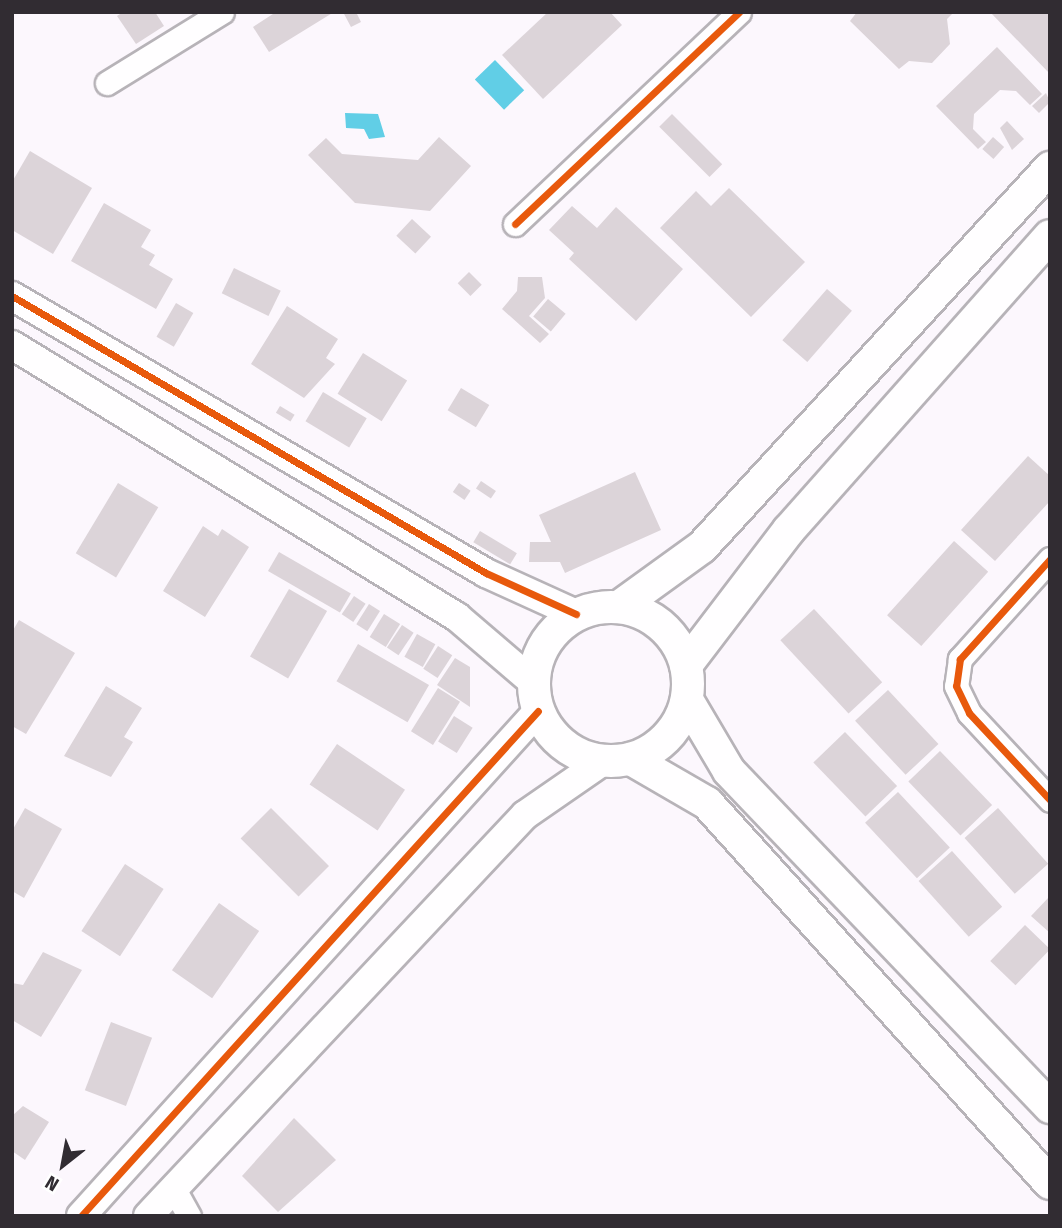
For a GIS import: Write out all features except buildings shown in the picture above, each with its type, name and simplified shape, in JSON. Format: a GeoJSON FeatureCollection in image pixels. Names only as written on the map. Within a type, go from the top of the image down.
{"type":"FeatureCollection","features":[{"type":"Feature","properties":{"kind":"main road"},"geometry":{"type":"LineString","coordinates":[[1050,168],[702,547],[620,607],[576,614],[545,642],[535,697],[563,746],[617,760],[707,803],[1050,1183]]}},
{"type":"Feature","properties":{"kind":"main road"},"geometry":{"type":"LineString","coordinates":[[686,665],[789,530],[1050,236]]}},
{"type":"Feature","properties":{"kind":"main road"},"geometry":{"type":"LineString","coordinates":[[620,607],[662,626],[686,665],[687,700],[729,771],[1050,1107]]}},
{"type":"Feature","properties":{"kind":"main road"},"geometry":{"type":"LineString","coordinates":[[617,760],[667,738],[687,700]]}},
{"type":"Feature","properties":{"kind":"street"},"geometry":{"type":"LineString","coordinates":[[107,83],[222,12]]}},
{"type":"Feature","properties":{"kind":"street"},"geometry":{"type":"LineString","coordinates":[[515,224],[739,12]]}},
{"type":"Feature","properties":{"kind":"street"},"geometry":{"type":"LineString","coordinates":[[12,296],[486,573],[576,614]]}},
{"type":"Feature","properties":{"kind":"street"},"geometry":{"type":"LineString","coordinates":[[12,345],[457,617],[535,697],[82,1216]]}},
{"type":"Feature","properties":{"kind":"street"},"geometry":{"type":"LineString","coordinates":[[1050,559],[960,659],[956,686],[969,713],[1050,800]]}},
{"type":"Feature","properties":{"kind":"street"},"geometry":{"type":"LineString","coordinates":[[148,1216],[525,815],[617,760]]}},
{"type":"Feature","properties":{"kind":"street"},"geometry":{"type":"LineString","coordinates":[[174,1189],[189,1216]]}},
{"type":"Feature","properties":{"kind":"water"},"geometry":{"type":"Polygon","coordinates":[[[495,60],[524,90],[504,110],[475,79],[495,60]]]}},
{"type":"Feature","properties":{"kind":"water"},"geometry":{"type":"Polygon","coordinates":[[[345,113],[378,114],[385,137],[369,139],[364,129],[346,128],[345,113]]]}},
{"type":"Feature","properties":{"kind":"cycle path"},"geometry":{"type":"LineString","coordinates":[[515,224],[739,12]]}},
{"type":"Feature","properties":{"kind":"cycle path"},"geometry":{"type":"LineString","coordinates":[[12,296],[486,573],[576,614]]}},
{"type":"Feature","properties":{"kind":"cycle path"},"geometry":{"type":"LineString","coordinates":[[1050,559],[960,659],[956,686],[969,713],[1050,800]]}},
{"type":"Feature","properties":{"kind":"cycle path"},"geometry":{"type":"LineString","coordinates":[[81,1216],[538,711]]}}]}
